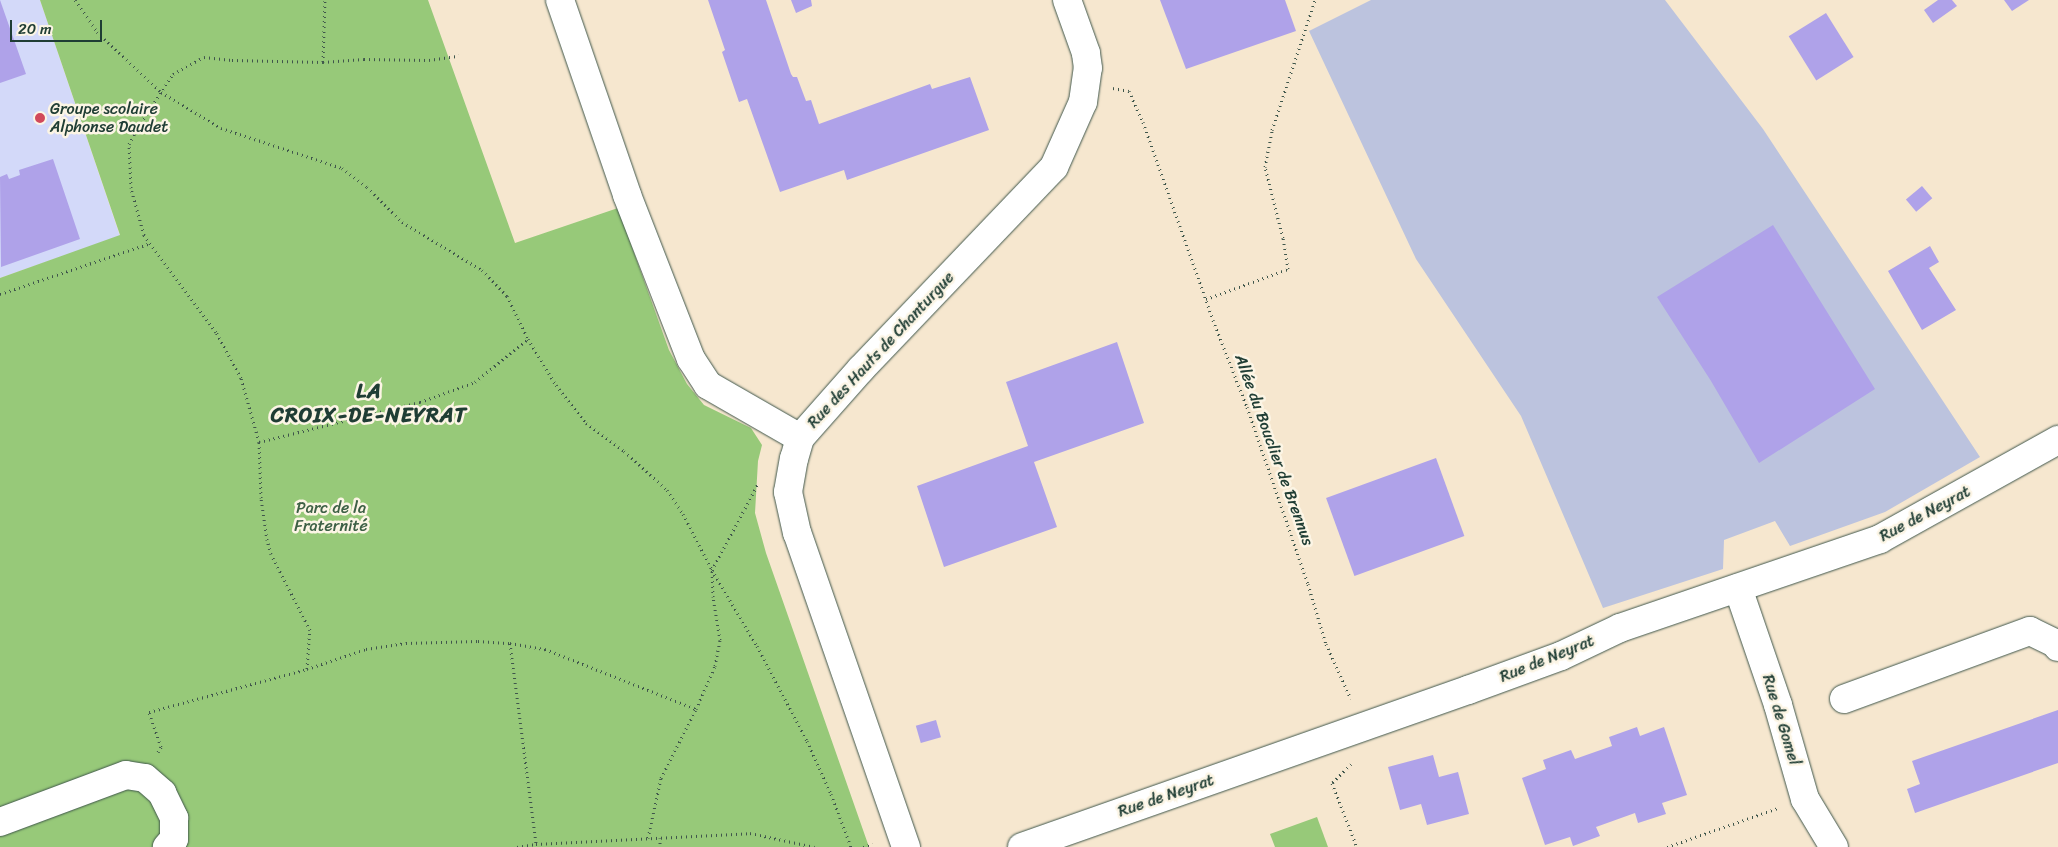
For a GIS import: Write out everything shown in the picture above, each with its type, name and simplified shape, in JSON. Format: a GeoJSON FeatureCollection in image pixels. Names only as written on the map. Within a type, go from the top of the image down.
{"type":"FeatureCollection","features":[{"type":"Feature","properties":{"kind":"street"},"geometry":{"type":"LineString","coordinates":[[560,0],[627,195],[691,359],[708,385],[797,448],[788,492],[797,534],[906,847]]}},
{"type":"Feature","properties":{"kind":"street","name":"Rue des Hauts de Chanturgue"},"geometry":{"type":"LineString","coordinates":[[797,448],[862,369],[1054,167],[1084,102],[1088,68],[1086,54],[1068,0]]}},
{"type":"Feature","properties":{"kind":"street","name":"Rue de Neyrat"},"geometry":{"type":"LineString","coordinates":[[1022,847],[1468,690],[1560,656],[1620,628],[1880,539],[2058,440]]}},
{"type":"Feature","properties":{"kind":"street","name":"Rue de Gomel"},"geometry":{"type":"LineString","coordinates":[[1738,588],[1778,705],[1805,799],[1834,847]]}},
{"type":"Feature","properties":{"kind":"street"},"geometry":{"type":"LineString","coordinates":[[1844,699],[2030,631],[2055,643],[2058,647]]}},
{"type":"Feature","properties":{"kind":"street"},"geometry":{"type":"LineString","coordinates":[[0,822],[126,775],[145,778],[162,794],[174,818],[174,839],[167,847]]}},
{"type":"Feature","properties":{"kind":"path"},"geometry":{"type":"LineString","coordinates":[[75,0],[97,32],[161,92],[221,128],[342,168],[368,187],[402,222],[482,270],[507,296],[528,339],[556,385],[586,423],[624,451],[667,490],[684,514],[712,570],[757,646],[807,741],[851,847]]}},
{"type":"Feature","properties":{"kind":"path"},"geometry":{"type":"LineString","coordinates":[[323,62],[325,0]]}},
{"type":"Feature","properties":{"kind":"path"},"geometry":{"type":"LineString","coordinates":[[1206,299],[1288,269],[1283,238],[1265,166],[1272,130],[1315,0]]}},
{"type":"Feature","properties":{"kind":"path"},"geometry":{"type":"LineString","coordinates":[[308,669],[310,630],[271,554],[267,540],[261,498],[259,442],[241,378],[216,332],[144,235],[131,188],[129,144],[173,74],[204,57],[232,60],[323,62],[364,59],[428,60],[459,56]]}},
{"type":"Feature","properties":{"kind":"path","name":"Allée du Bouclier de Brennus"},"geometry":{"type":"LineString","coordinates":[[1086,83],[1129,91],[1146,130],[1308,584],[1326,644],[1348,692],[1361,728],[1367,746],[1332,783],[1356,847]]}},
{"type":"Feature","properties":{"kind":"path"},"geometry":{"type":"LineString","coordinates":[[0,294],[151,243]]}},
{"type":"Feature","properties":{"kind":"path"},"geometry":{"type":"LineString","coordinates":[[259,442],[420,402],[475,382],[528,339]]}},
{"type":"Feature","properties":{"kind":"path"},"geometry":{"type":"LineString","coordinates":[[648,838],[661,778],[696,709],[715,666],[720,640],[713,597],[712,570],[764,473],[797,448]]}},
{"type":"Feature","properties":{"kind":"path"},"geometry":{"type":"LineString","coordinates":[[145,778],[161,747],[149,712],[308,669],[366,648],[406,643],[478,641],[545,650],[696,709]]}},
{"type":"Feature","properties":{"kind":"path"},"geometry":{"type":"LineString","coordinates":[[510,644],[536,844]]}},
{"type":"Feature","properties":{"kind":"path"},"geometry":{"type":"LineString","coordinates":[[1667,847],[1805,799]]}},
{"type":"Feature","properties":{"kind":"path"},"geometry":{"type":"LineString","coordinates":[[517,847],[536,844],[750,833],[815,847]]}},
{"type":"Feature","properties":{"kind":"path"},"geometry":{"type":"LineString","coordinates":[[660,837],[660,847]]}},
{"type":"Feature","properties":{"kind":"shaded area","name":"Groupe scolaire Alphonse Daudet"},"geometry":{"type":"Polygon","coordinates":[[[0,0],[40,0],[120,236],[0,278],[0,0]]]}},
{"type":"Feature","properties":{"kind":"shaded area"},"geometry":{"type":"Polygon","coordinates":[[[1371,0],[1665,0],[1763,129],[1980,457],[1885,512],[1790,546],[1775,521],[1724,540],[1723,569],[1603,608],[1521,416],[1416,259],[1309,31],[1371,0]]]}},
{"type":"Feature","properties":{"kind":"green space","name":"Parc de la Fraternité"},"geometry":{"type":"Polygon","coordinates":[[[40,0],[428,0],[515,243],[618,208],[669,350],[687,384],[704,405],[751,428],[762,445],[758,461],[755,513],[766,553],[869,847],[0,847],[0,278],[120,235],[40,0]]]}},
{"type":"Feature","properties":{"kind":"green space"},"geometry":{"type":"Polygon","coordinates":[[[1317,817],[1328,847],[1275,847],[1270,834],[1317,817]]]}},
{"type":"Feature","properties":{"kind":"building"},"geometry":{"type":"Polygon","coordinates":[[[0,0],[26,74],[0,83],[0,0]]]}},
{"type":"Feature","properties":{"kind":"building"},"geometry":{"type":"Polygon","coordinates":[[[708,0],[766,0],[791,74],[793,77],[797,77],[806,101],[811,100],[819,124],[930,84],[932,89],[970,77],[989,130],[847,180],[844,170],[780,192],[747,99],[739,102],[722,52],[725,50],[708,0]]]}},
{"type":"Feature","properties":{"kind":"building"},"geometry":{"type":"Polygon","coordinates":[[[791,0],[811,0],[812,6],[796,13],[791,0]]]}},
{"type":"Feature","properties":{"kind":"building"},"geometry":{"type":"Polygon","coordinates":[[[1160,0],[1285,0],[1296,31],[1186,69],[1160,0]]]}},
{"type":"Feature","properties":{"kind":"building"},"geometry":{"type":"Polygon","coordinates":[[[1938,0],[1952,0],[1957,6],[1933,23],[1924,10],[1938,0]]]}},
{"type":"Feature","properties":{"kind":"building"},"geometry":{"type":"Polygon","coordinates":[[[2004,0],[2029,0],[2012,11],[2004,0]]]}},
{"type":"Feature","properties":{"kind":"building"},"geometry":{"type":"Polygon","coordinates":[[[1826,13],[1854,57],[1816,80],[1789,36],[1826,13]]]}},
{"type":"Feature","properties":{"kind":"building"},"geometry":{"type":"Polygon","coordinates":[[[53,159],[80,239],[1,267],[0,177],[7,174],[9,179],[20,175],[19,170],[53,159]]]}},
{"type":"Feature","properties":{"kind":"building"},"geometry":{"type":"Polygon","coordinates":[[[1922,186],[1932,198],[1916,212],[1906,199],[1922,186]]]}},
{"type":"Feature","properties":{"kind":"building"},"geometry":{"type":"Polygon","coordinates":[[[1773,225],[1875,389],[1759,463],[1711,381],[1657,297],[1773,225]]]}},
{"type":"Feature","properties":{"kind":"building"},"geometry":{"type":"Polygon","coordinates":[[[1930,246],[1939,262],[1929,268],[1956,310],[1922,330],[1888,271],[1930,246]]]}},
{"type":"Feature","properties":{"kind":"building"},"geometry":{"type":"Polygon","coordinates":[[[1117,342],[1144,423],[1034,462],[1057,527],[944,567],[917,486],[1028,446],[1006,382],[1117,342]]]}},
{"type":"Feature","properties":{"kind":"building"},"geometry":{"type":"Polygon","coordinates":[[[1436,458],[1464,536],[1354,576],[1326,498],[1436,458]]]}},
{"type":"Feature","properties":{"kind":"building"},"geometry":{"type":"Polygon","coordinates":[[[2058,710],[2058,763],[1915,813],[1907,789],[1920,784],[1912,761],[2058,710]]]}},
{"type":"Feature","properties":{"kind":"building"},"geometry":{"type":"Polygon","coordinates":[[[936,720],[941,737],[921,743],[916,726],[936,720]]]}},
{"type":"Feature","properties":{"kind":"building"},"geometry":{"type":"Polygon","coordinates":[[[1637,727],[1640,736],[1664,727],[1687,795],[1662,803],[1666,814],[1638,823],[1635,813],[1596,827],[1600,836],[1573,846],[1570,837],[1545,845],[1522,778],[1546,769],[1543,760],[1571,750],[1575,759],[1612,746],[1609,737],[1637,727]]]}},
{"type":"Feature","properties":{"kind":"building"},"geometry":{"type":"Polygon","coordinates":[[[1433,755],[1439,777],[1458,772],[1469,814],[1427,825],[1421,804],[1400,810],[1388,767],[1433,755]]]}},
{"type":"Feature","properties":{"kind":"place","name":"Groupe scolaire Alphonse Daudet"},"geometry":{"type":"Point","coordinates":[40,118]}},
{"type":"Feature","properties":{"kind":"district","name":"LA CROIX-DE-NEYRAT"},"geometry":{"type":"Point","coordinates":[369,403]}}]}
